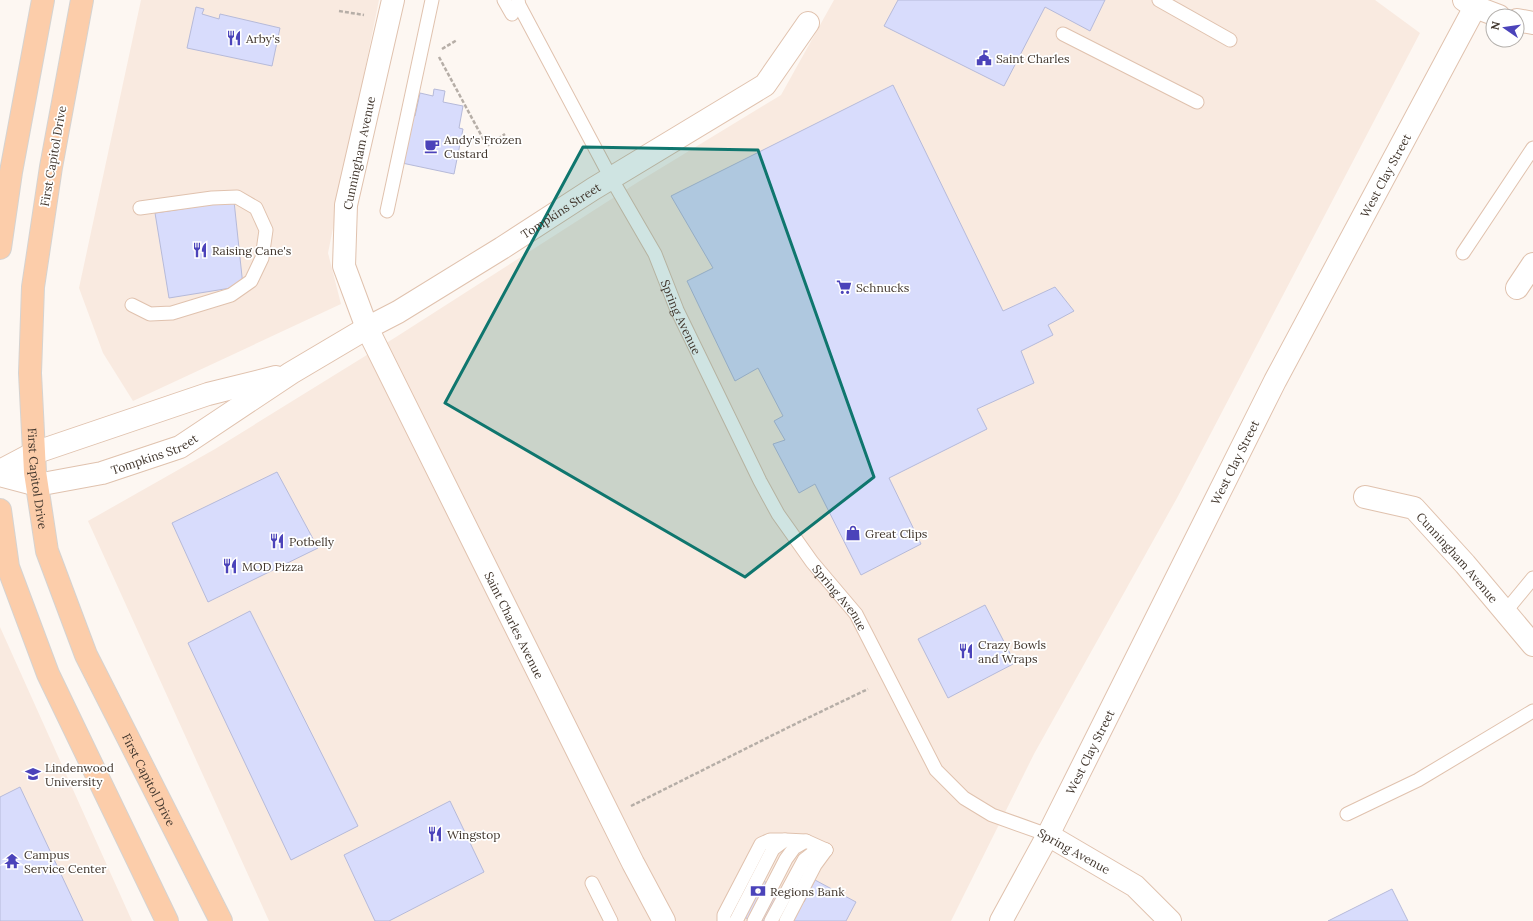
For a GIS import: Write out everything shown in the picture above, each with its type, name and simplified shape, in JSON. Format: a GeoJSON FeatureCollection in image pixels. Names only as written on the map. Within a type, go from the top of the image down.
{"type":"FeatureCollection","features":[{"type":"Feature","properties":{"kind":"main road"},"geometry":{"type":"LineString","coordinates":[[0,248],[11,172],[43,0]]}},
{"type":"Feature","properties":{"kind":"main road","name":"First Capitol Drive"},"geometry":{"type":"LineString","coordinates":[[82,0],[51,167],[33,287],[30,373],[37,485],[47,551],[86,655],[221,921]]}},
{"type":"Feature","properties":{"kind":"main road"},"geometry":{"type":"LineString","coordinates":[[0,510],[8,567],[48,674],[167,921]]}},
{"type":"Feature","properties":{"kind":"street","name":"Cunningham Avenue"},"geometry":{"type":"LineString","coordinates":[[367,328],[344,266],[346,205],[393,0]]}},
{"type":"Feature","properties":{"kind":"street"},"geometry":{"type":"LineString","coordinates":[[1469,4],[1485,10]]}},
{"type":"Feature","properties":{"kind":"street","name":"West Clay Street"},"geometry":{"type":"LineString","coordinates":[[1001,921],[1048,835],[1275,380],[1469,4]]}},
{"type":"Feature","properties":{"kind":"street","name":"Tompkins Street"},"geometry":{"type":"LineString","coordinates":[[0,475],[37,485],[102,473],[180,447],[220,422],[291,373],[367,328],[398,312],[611,178],[765,85],[808,23]]}},
{"type":"Feature","properties":{"kind":"street"},"geometry":{"type":"LineString","coordinates":[[1517,288],[1533,264]]}},
{"type":"Feature","properties":{"kind":"street","name":"Saint Charles Avenue"},"geometry":{"type":"LineString","coordinates":[[367,328],[630,856],[664,921]]}},
{"type":"Feature","properties":{"kind":"street","name":"Tompkins Street"},"geometry":{"type":"LineString","coordinates":[[0,471],[34,453],[208,394],[291,373]]}},
{"type":"Feature","properties":{"kind":"street","name":"Cunningham Avenue"},"geometry":{"type":"LineString","coordinates":[[1365,497],[1414,508],[1465,564],[1533,645]]}},
{"type":"Feature","properties":{"kind":"street","name":"Spring Avenue"},"geometry":{"type":"LineString","coordinates":[[1048,835],[1135,886],[1170,921]]}},
{"type":"Feature","properties":{"kind":"lane"},"geometry":{"type":"LineString","coordinates":[[387,211],[432,0]]}},
{"type":"Feature","properties":{"kind":"lane"},"geometry":{"type":"LineString","coordinates":[[504,0],[512,14]]}},
{"type":"Feature","properties":{"kind":"lane","name":"Spring Avenue"},"geometry":{"type":"LineString","coordinates":[[518,0],[519,5],[611,178],[656,254],[677,310],[760,481],[778,514],[812,562],[856,614],[936,770],[964,798],[992,815],[1048,835]]}},
{"type":"Feature","properties":{"kind":"lane"},"geometry":{"type":"LineString","coordinates":[[1158,0],[1230,40]]}},
{"type":"Feature","properties":{"kind":"lane"},"geometry":{"type":"LineString","coordinates":[[1063,34],[1197,102]]}},
{"type":"Feature","properties":{"kind":"lane"},"geometry":{"type":"LineString","coordinates":[[1463,253],[1533,148]]}},
{"type":"Feature","properties":{"kind":"lane"},"geometry":{"type":"LineString","coordinates":[[132,305],[150,314],[172,313],[231,295],[251,281],[262,258],[266,230],[256,208],[237,197],[212,198],[140,208]]}},
{"type":"Feature","properties":{"kind":"lane"},"geometry":{"type":"LineString","coordinates":[[1505,612],[1533,578]]}},
{"type":"Feature","properties":{"kind":"lane"},"geometry":{"type":"LineString","coordinates":[[1347,814],[1418,780],[1533,710]]}},
{"type":"Feature","properties":{"kind":"lane"},"geometry":{"type":"LineString","coordinates":[[724,921],[724,915],[761,844],[770,840],[806,841],[826,850]]}},
{"type":"Feature","properties":{"kind":"lane"},"geometry":{"type":"LineString","coordinates":[[736,921],[773,850],[785,840]]}},
{"type":"Feature","properties":{"kind":"lane"},"geometry":{"type":"LineString","coordinates":[[754,921],[786,859],[794,848],[806,841]]}},
{"type":"Feature","properties":{"kind":"lane"},"geometry":{"type":"LineString","coordinates":[[771,921],[804,860],[813,853],[826,850]]}},
{"type":"Feature","properties":{"kind":"lane"},"geometry":{"type":"LineString","coordinates":[[786,921],[815,865],[826,850]]}},
{"type":"Feature","properties":{"kind":"lane"},"geometry":{"type":"LineString","coordinates":[[592,883],[611,921]]}},
{"type":"Feature","properties":{"kind":"path"},"geometry":{"type":"LineString","coordinates":[[339,11],[364,15]]}},
{"type":"Feature","properties":{"kind":"path"},"geometry":{"type":"LineString","coordinates":[[456,40],[437,52],[487,146],[505,134]]}},
{"type":"Feature","properties":{"kind":"path"},"geometry":{"type":"LineString","coordinates":[[629,807],[868,689]]}},
{"type":"Feature","properties":{"kind":"highlighted area"},"geometry":{"type":"Polygon","coordinates":[[[583,147],[758,150],[874,477],[745,577],[445,403],[583,147]]]}},
{"type":"Feature","properties":{"kind":"shaded area"},"geometry":{"type":"Polygon","coordinates":[[[141,0],[379,0],[328,253],[341,304],[133,401],[103,353],[79,288],[141,0]]]}},
{"type":"Feature","properties":{"kind":"shaded area"},"geometry":{"type":"Polygon","coordinates":[[[834,0],[1375,0],[1420,33],[1177,498],[1034,754],[951,921],[269,921],[88,521],[215,449],[396,337],[638,182],[781,95],[834,0]]]}},
{"type":"Feature","properties":{"kind":"shaded area","name":"Lindenwood University"},"geometry":{"type":"Polygon","coordinates":[[[0,627],[132,921],[0,921],[0,627]]]}},
{"type":"Feature","properties":{"kind":"building","name":"Saint Charles"},"geometry":{"type":"Polygon","coordinates":[[[898,0],[1105,0],[1090,31],[1045,7],[1004,86],[884,26],[898,0]]]}},
{"type":"Feature","properties":{"kind":"building","name":"Arby's"},"geometry":{"type":"Polygon","coordinates":[[[196,7],[204,9],[202,14],[219,19],[220,14],[280,28],[272,66],[187,48],[196,7]]]}},
{"type":"Feature","properties":{"kind":"building"},"geometry":{"type":"Polygon","coordinates":[[[893,85],[1003,311],[1055,287],[1074,311],[1048,325],[1053,335],[1021,351],[1034,383],[977,409],[987,429],[889,478],[921,544],[861,575],[815,484],[799,493],[773,444],[785,440],[774,421],[783,416],[758,368],[735,381],[687,281],[713,268],[671,196],[893,85]]]}},
{"type":"Feature","properties":{"kind":"building","name":"Andy's Frozen Custard"},"geometry":{"type":"Polygon","coordinates":[[[434,89],[445,91],[443,102],[463,106],[459,128],[463,129],[454,174],[402,163],[411,115],[415,116],[420,93],[433,96],[434,89]]]}},
{"type":"Feature","properties":{"kind":"building","name":"Raising Cane's"},"geometry":{"type":"Polygon","coordinates":[[[234,201],[243,286],[169,298],[155,213],[234,201]]]}},
{"type":"Feature","properties":{"kind":"building"},"geometry":{"type":"Polygon","coordinates":[[[277,472],[318,548],[208,602],[172,523],[277,472]]]}},
{"type":"Feature","properties":{"kind":"building","name":"Crazy Bowls and Wraps"},"geometry":{"type":"Polygon","coordinates":[[[985,605],[1015,663],[948,698],[918,639],[985,605]]]}},
{"type":"Feature","properties":{"kind":"building"},"geometry":{"type":"Polygon","coordinates":[[[250,611],[358,826],[291,860],[188,643],[250,611]]]}},
{"type":"Feature","properties":{"kind":"building"},"geometry":{"type":"Polygon","coordinates":[[[20,787],[83,921],[0,921],[0,797],[20,787]]]}},
{"type":"Feature","properties":{"kind":"building"},"geometry":{"type":"Polygon","coordinates":[[[450,801],[484,872],[389,921],[375,921],[344,855],[450,801]]]}},
{"type":"Feature","properties":{"kind":"building","name":"Regions Bank"},"geometry":{"type":"Polygon","coordinates":[[[744,871],[804,902],[815,880],[856,902],[846,921],[752,921],[725,907],[744,871]]]}},
{"type":"Feature","properties":{"kind":"building"},"geometry":{"type":"Polygon","coordinates":[[[1392,889],[1408,921],[1328,921],[1392,889]]]}},
{"type":"Feature","properties":{"kind":"place","name":"Arby's"},"geometry":{"type":"Point","coordinates":[234,38]}},
{"type":"Feature","properties":{"kind":"place","name":"Saint Charles"},"geometry":{"type":"Point","coordinates":[984,58]}},
{"type":"Feature","properties":{"kind":"place","name":"Andy's Frozen Custard"},"geometry":{"type":"Point","coordinates":[432,146]}},
{"type":"Feature","properties":{"kind":"place","name":"Raising Cane's"},"geometry":{"type":"Point","coordinates":[200,250]}},
{"type":"Feature","properties":{"kind":"place","name":"Schnucks"},"geometry":{"type":"Point","coordinates":[844,287]}},
{"type":"Feature","properties":{"kind":"place","name":"Great Clips"},"geometry":{"type":"Point","coordinates":[853,533]}},
{"type":"Feature","properties":{"kind":"place","name":"Potbelly"},"geometry":{"type":"Point","coordinates":[277,541]}},
{"type":"Feature","properties":{"kind":"place","name":"MOD Pizza"},"geometry":{"type":"Point","coordinates":[230,566]}},
{"type":"Feature","properties":{"kind":"place","name":"Crazy Bowls and Wraps"},"geometry":{"type":"Point","coordinates":[966,651]}},
{"type":"Feature","properties":{"kind":"place","name":"Lindenwood University"},"geometry":{"type":"Point","coordinates":[33,774]}},
{"type":"Feature","properties":{"kind":"place","name":"Wingstop"},"geometry":{"type":"Point","coordinates":[435,834]}},
{"type":"Feature","properties":{"kind":"place","name":"Campus Service Center"},"geometry":{"type":"Point","coordinates":[12,861]}},
{"type":"Feature","properties":{"kind":"place","name":"Regions Bank"},"geometry":{"type":"Point","coordinates":[758,891]}}]}
